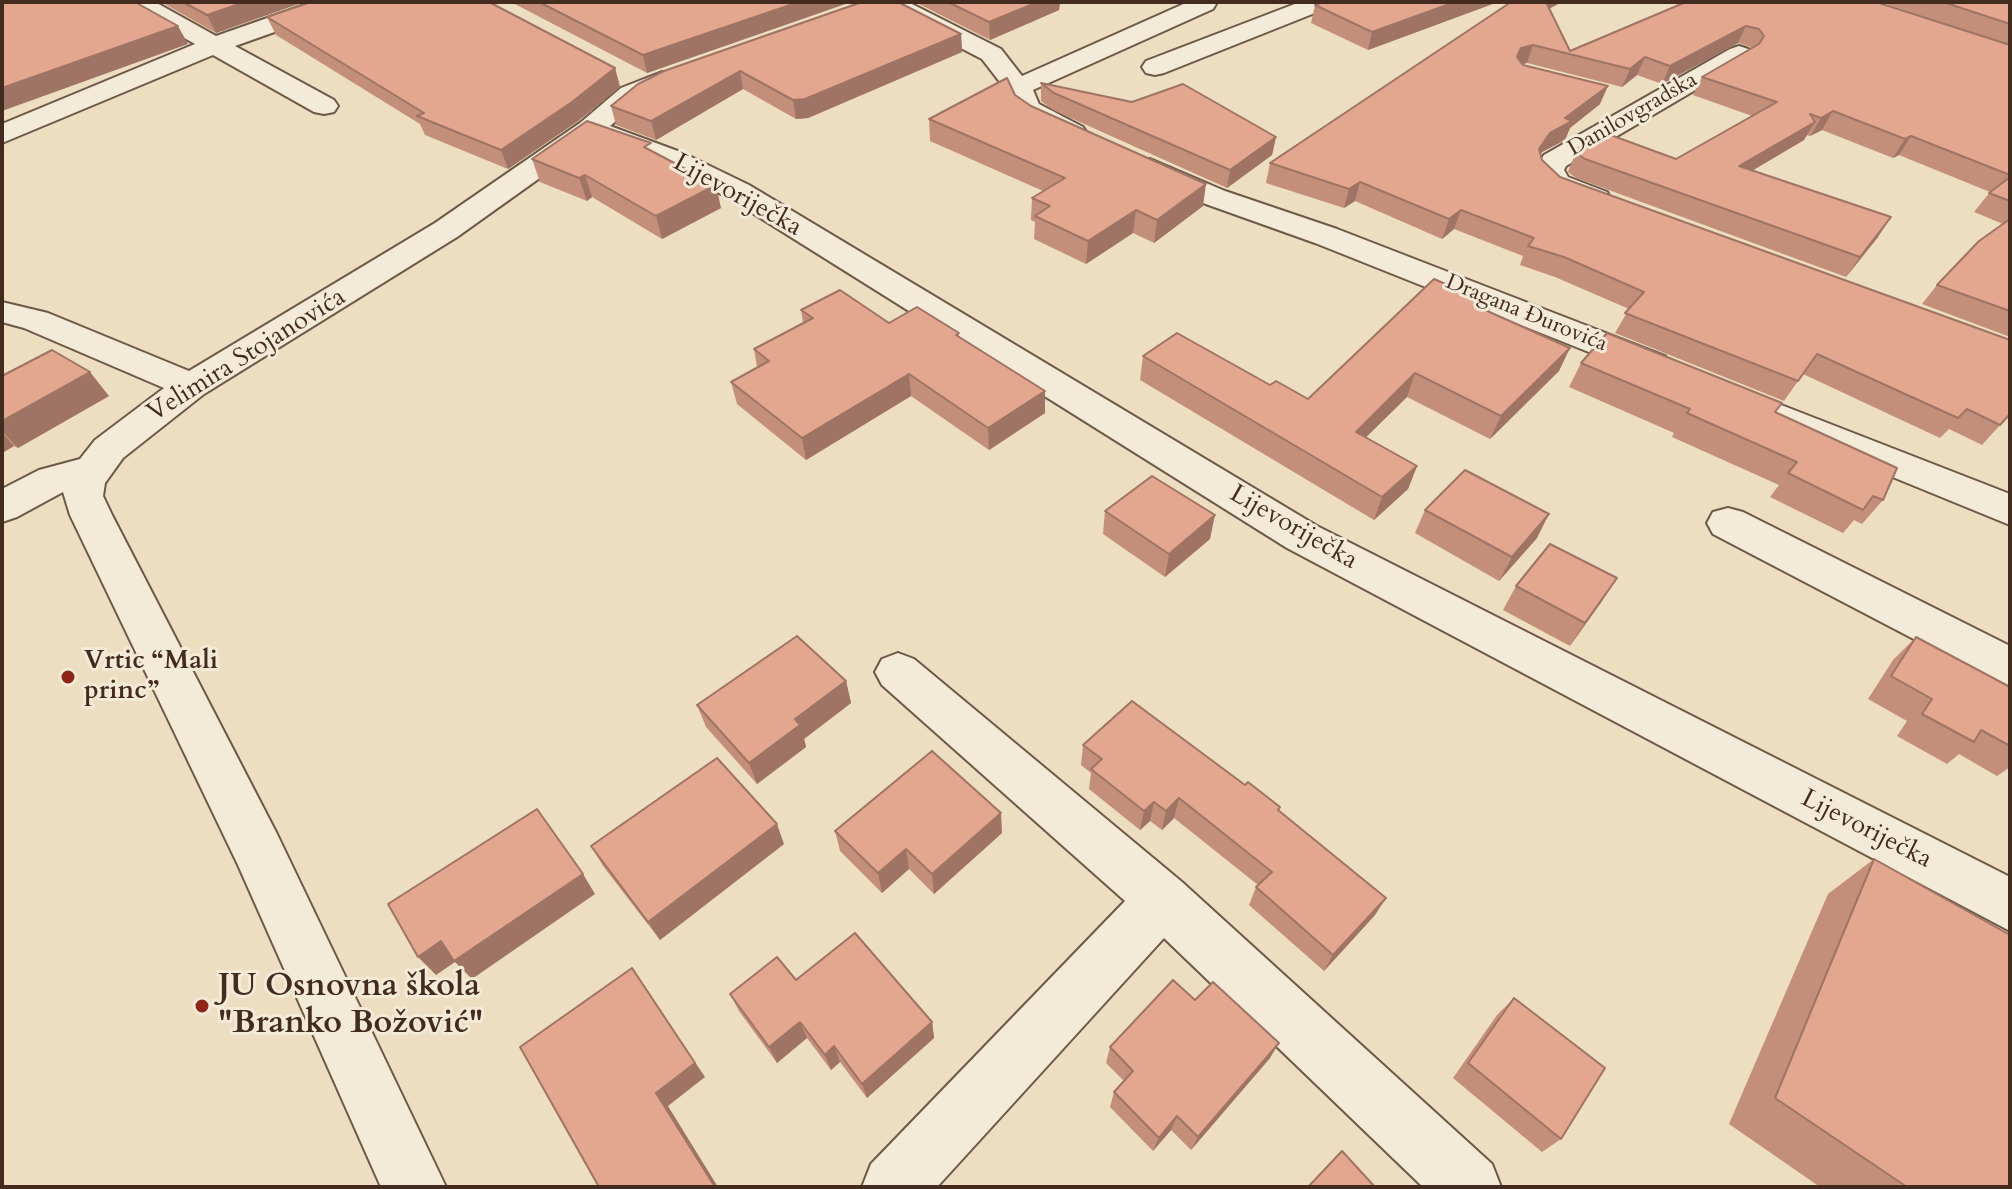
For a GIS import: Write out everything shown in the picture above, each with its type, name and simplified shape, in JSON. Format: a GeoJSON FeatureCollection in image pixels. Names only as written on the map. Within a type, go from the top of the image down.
{"type":"FeatureCollection","features":[{"type":"Feature","properties":{"kind":"street"},"geometry":{"type":"LineString","coordinates":[[137,2],[324,106]]}},
{"type":"Feature","properties":{"kind":"street"},"geometry":{"type":"LineString","coordinates":[[2,134],[216,44],[337,2]]}},
{"type":"Feature","properties":{"kind":"street"},"geometry":{"type":"LineString","coordinates":[[1155,67],[1322,2]]}},
{"type":"Feature","properties":{"kind":"street"},"geometry":{"type":"LineString","coordinates":[[1004,92],[1202,3],[1249,29]]}},
{"type":"Feature","properties":{"kind":"street","name":"Dragana Đurovića"},"geometry":{"type":"LineString","coordinates":[[880,4],[992,54],[1003,72],[1004,92],[1042,119],[1214,197],[1326,236],[1674,373]]}},
{"type":"Feature","properties":{"kind":"street","name":"Danilovgradska"},"geometry":{"type":"LineString","coordinates":[[1623,209],[1564,187],[1551,177],[1549,170],[1554,161],[1739,54]]}},
{"type":"Feature","properties":{"kind":"street"},"geometry":{"type":"LineString","coordinates":[[611,71],[645,86]]}},
{"type":"Feature","properties":{"kind":"street","name":"Velimira Stojanovića"},"geometry":{"type":"LineString","coordinates":[[94,469],[109,449],[191,386],[446,230],[590,129],[645,86],[685,72]]}},
{"type":"Feature","properties":{"kind":"street"},"geometry":{"type":"LineString","coordinates":[[1618,97],[1649,105]]}},
{"type":"Feature","properties":{"kind":"street","name":"Lijevoriječka"},"geometry":{"type":"LineString","coordinates":[[590,129],[673,159],[738,191],[1302,537],[2010,905]]}},
{"type":"Feature","properties":{"kind":"street"},"geometry":{"type":"LineString","coordinates":[[2,312],[36,320],[191,386]]}},
{"type":"Feature","properties":{"kind":"street"},"geometry":{"type":"LineString","coordinates":[[1747,403],[2010,510]]}},
{"type":"Feature","properties":{"kind":"street"},"geometry":{"type":"LineString","coordinates":[[2,507],[53,480],[94,469]]}},
{"type":"Feature","properties":{"kind":"street"},"geometry":{"type":"LineString","coordinates":[[94,469],[85,481],[83,496],[91,515],[258,851],[414,1187]]}},
{"type":"Feature","properties":{"kind":"street"},"geometry":{"type":"LineString","coordinates":[[1728,523],[2010,668]]}},
{"type":"Feature","properties":{"kind":"street"},"geometry":{"type":"LineString","coordinates":[[898,672],[1163,900],[1469,1187]]}},
{"type":"Feature","properties":{"kind":"street"},"geometry":{"type":"LineString","coordinates":[[894,1187],[1163,900]]}},
{"type":"Feature","properties":{"kind":"building"},"geometry":{"type":"Polygon","coordinates":[[[2,2],[135,2],[178,26],[2,88],[2,2]]]}},
{"type":"Feature","properties":{"kind":"building"},"geometry":{"type":"Polygon","coordinates":[[[183,2],[245,2],[207,15],[183,2]]]}},
{"type":"Feature","properties":{"kind":"building"},"geometry":{"type":"Polygon","coordinates":[[[311,2],[489,2],[615,68],[572,102],[501,150],[417,116],[424,113],[267,17],[311,2]]]}},
{"type":"Feature","properties":{"kind":"building"},"geometry":{"type":"Polygon","coordinates":[[[539,2],[799,2],[643,55],[539,2]]]}},
{"type":"Feature","properties":{"kind":"building"},"geometry":{"type":"Polygon","coordinates":[[[862,2],[898,2],[961,34],[805,99],[793,100],[740,71],[651,121],[611,106],[638,84],[664,71],[862,2]]]}},
{"type":"Feature","properties":{"kind":"building"},"geometry":{"type":"Polygon","coordinates":[[[948,2],[1038,2],[989,22],[948,2]]]}},
{"type":"Feature","properties":{"kind":"building"},"geometry":{"type":"Polygon","coordinates":[[[1324,2],[1455,2],[1372,32],[1315,5],[1324,2]]]}},
{"type":"Feature","properties":{"kind":"building"},"geometry":{"type":"Polygon","coordinates":[[[1511,2],[1546,2],[1570,51],[1686,2],[1876,2],[2010,45],[2010,175],[1911,136],[1905,139],[1833,111],[1821,118],[1810,114],[1815,122],[1739,166],[1891,217],[1860,257],[1585,159],[1576,153],[1577,149],[1605,133],[1676,159],[1777,102],[1702,77],[1759,44],[1764,36],[1759,29],[1746,26],[1670,66],[1645,57],[1630,69],[1533,45],[1521,48],[1517,57],[1523,65],[1608,86],[1565,118],[1572,121],[1550,133],[1539,149],[1542,160],[1560,177],[2010,340],[2010,414],[2000,425],[1967,409],[1958,418],[1817,354],[1798,381],[1625,313],[1644,292],[1564,257],[1528,246],[1534,238],[1461,210],[1449,219],[1360,182],[1349,189],[1270,163],[1511,2]]]}},
{"type":"Feature","properties":{"kind":"building"},"geometry":{"type":"Polygon","coordinates":[[[1943,2],[2010,2],[2010,24],[1943,2]]]}},
{"type":"Feature","properties":{"kind":"building"},"geometry":{"type":"Polygon","coordinates":[[[1007,78],[1015,95],[1031,106],[1206,184],[1157,220],[1136,210],[1088,241],[1035,216],[1050,206],[1032,198],[1065,178],[929,119],[1007,78]]]}},
{"type":"Feature","properties":{"kind":"building"},"geometry":{"type":"Polygon","coordinates":[[[1041,83],[1132,102],[1183,84],[1276,137],[1230,170],[1054,93],[1041,83]]]}},
{"type":"Feature","properties":{"kind":"building"},"geometry":{"type":"Polygon","coordinates":[[[587,121],[651,143],[644,147],[716,185],[656,216],[585,175],[579,178],[532,159],[587,121]]]}},
{"type":"Feature","properties":{"kind":"building"},"geometry":{"type":"Polygon","coordinates":[[[2010,177],[2010,201],[1989,193],[2010,177]]]}},
{"type":"Feature","properties":{"kind":"building"},"geometry":{"type":"Polygon","coordinates":[[[2010,219],[2010,311],[1937,285],[1979,241],[2010,219]]]}},
{"type":"Feature","properties":{"kind":"building"},"geometry":{"type":"Polygon","coordinates":[[[1434,279],[1492,304],[1485,310],[1570,348],[1501,416],[1415,373],[1356,432],[1417,466],[1382,497],[1143,356],[1177,333],[1270,385],[1276,381],[1308,399],[1434,279]]]}},
{"type":"Feature","properties":{"kind":"building"},"geometry":{"type":"Polygon","coordinates":[[[840,290],[889,323],[917,307],[1045,391],[988,428],[909,374],[802,438],[731,382],[769,361],[754,349],[813,318],[801,310],[840,290]]]}},
{"type":"Feature","properties":{"kind":"building"},"geometry":{"type":"Polygon","coordinates":[[[1607,333],[1782,403],[1775,412],[1897,468],[1883,500],[1873,496],[1863,510],[1788,473],[1797,462],[1687,413],[1690,409],[1581,363],[1607,333]]]}},
{"type":"Feature","properties":{"kind":"building"},"geometry":{"type":"Polygon","coordinates":[[[52,350],[90,372],[2,421],[2,376],[52,350]]]}},
{"type":"Feature","properties":{"kind":"building"},"geometry":{"type":"Polygon","coordinates":[[[1465,470],[1549,514],[1512,557],[1425,510],[1465,470]]]}},
{"type":"Feature","properties":{"kind":"building"},"geometry":{"type":"Polygon","coordinates":[[[1152,476],[1215,515],[1169,554],[1105,511],[1152,476]]]}},
{"type":"Feature","properties":{"kind":"building"},"geometry":{"type":"Polygon","coordinates":[[[1550,544],[1617,578],[1585,623],[1516,586],[1550,544]]]}},
{"type":"Feature","properties":{"kind":"building"},"geometry":{"type":"Polygon","coordinates":[[[797,636],[846,681],[795,719],[800,725],[749,763],[697,705],[797,636]]]}},
{"type":"Feature","properties":{"kind":"building"},"geometry":{"type":"Polygon","coordinates":[[[1916,637],[2010,687],[2010,746],[1981,730],[1974,742],[1922,714],[1932,699],[1891,676],[1916,637]]]}},
{"type":"Feature","properties":{"kind":"building"},"geometry":{"type":"Polygon","coordinates":[[[1132,701],[1245,785],[1248,782],[1386,898],[1333,955],[1256,887],[1272,872],[1179,798],[1166,811],[1154,802],[1144,811],[1091,769],[1102,759],[1083,745],[1132,701]]]}},
{"type":"Feature","properties":{"kind":"building"},"geometry":{"type":"Polygon","coordinates":[[[932,751],[1001,813],[932,874],[906,849],[878,873],[835,831],[932,751]]]}},
{"type":"Feature","properties":{"kind":"building"},"geometry":{"type":"Polygon","coordinates":[[[717,758],[777,824],[648,922],[591,846],[717,758]]]}},
{"type":"Feature","properties":{"kind":"building"},"geometry":{"type":"Polygon","coordinates":[[[537,809],[583,874],[454,961],[441,941],[418,957],[388,904],[537,809]]]}},
{"type":"Feature","properties":{"kind":"building"},"geometry":{"type":"Polygon","coordinates":[[[1874,859],[2010,935],[2010,1187],[1907,1187],[1775,1098],[1874,859]]]}},
{"type":"Feature","properties":{"kind":"building"},"geometry":{"type":"Polygon","coordinates":[[[855,933],[932,1022],[862,1084],[834,1046],[825,1055],[800,1022],[769,1047],[730,994],[777,957],[796,980],[855,933]]]}},
{"type":"Feature","properties":{"kind":"building"},"geometry":{"type":"Polygon","coordinates":[[[632,968],[695,1063],[656,1093],[715,1187],[599,1187],[520,1047],[632,968]]]}},
{"type":"Feature","properties":{"kind":"building"},"geometry":{"type":"Polygon","coordinates":[[[1173,980],[1195,1000],[1213,982],[1279,1043],[1198,1137],[1177,1116],[1159,1138],[1114,1092],[1133,1071],[1110,1047],[1173,980]]]}},
{"type":"Feature","properties":{"kind":"building"},"geometry":{"type":"Polygon","coordinates":[[[1514,998],[1605,1068],[1561,1139],[1468,1063],[1514,998]]]}},
{"type":"Feature","properties":{"kind":"building"},"geometry":{"type":"Polygon","coordinates":[[[1342,1151],[1375,1187],[1308,1187],[1342,1151]]]}},
{"type":"Feature","properties":{"kind":"place","name":"Vrtic “Mali princ”"},"geometry":{"type":"Point","coordinates":[68,677]}},
{"type":"Feature","properties":{"kind":"place","name":"JU Osnovna škola \"Branko Božović\""},"geometry":{"type":"Point","coordinates":[202,1006]}}]}
